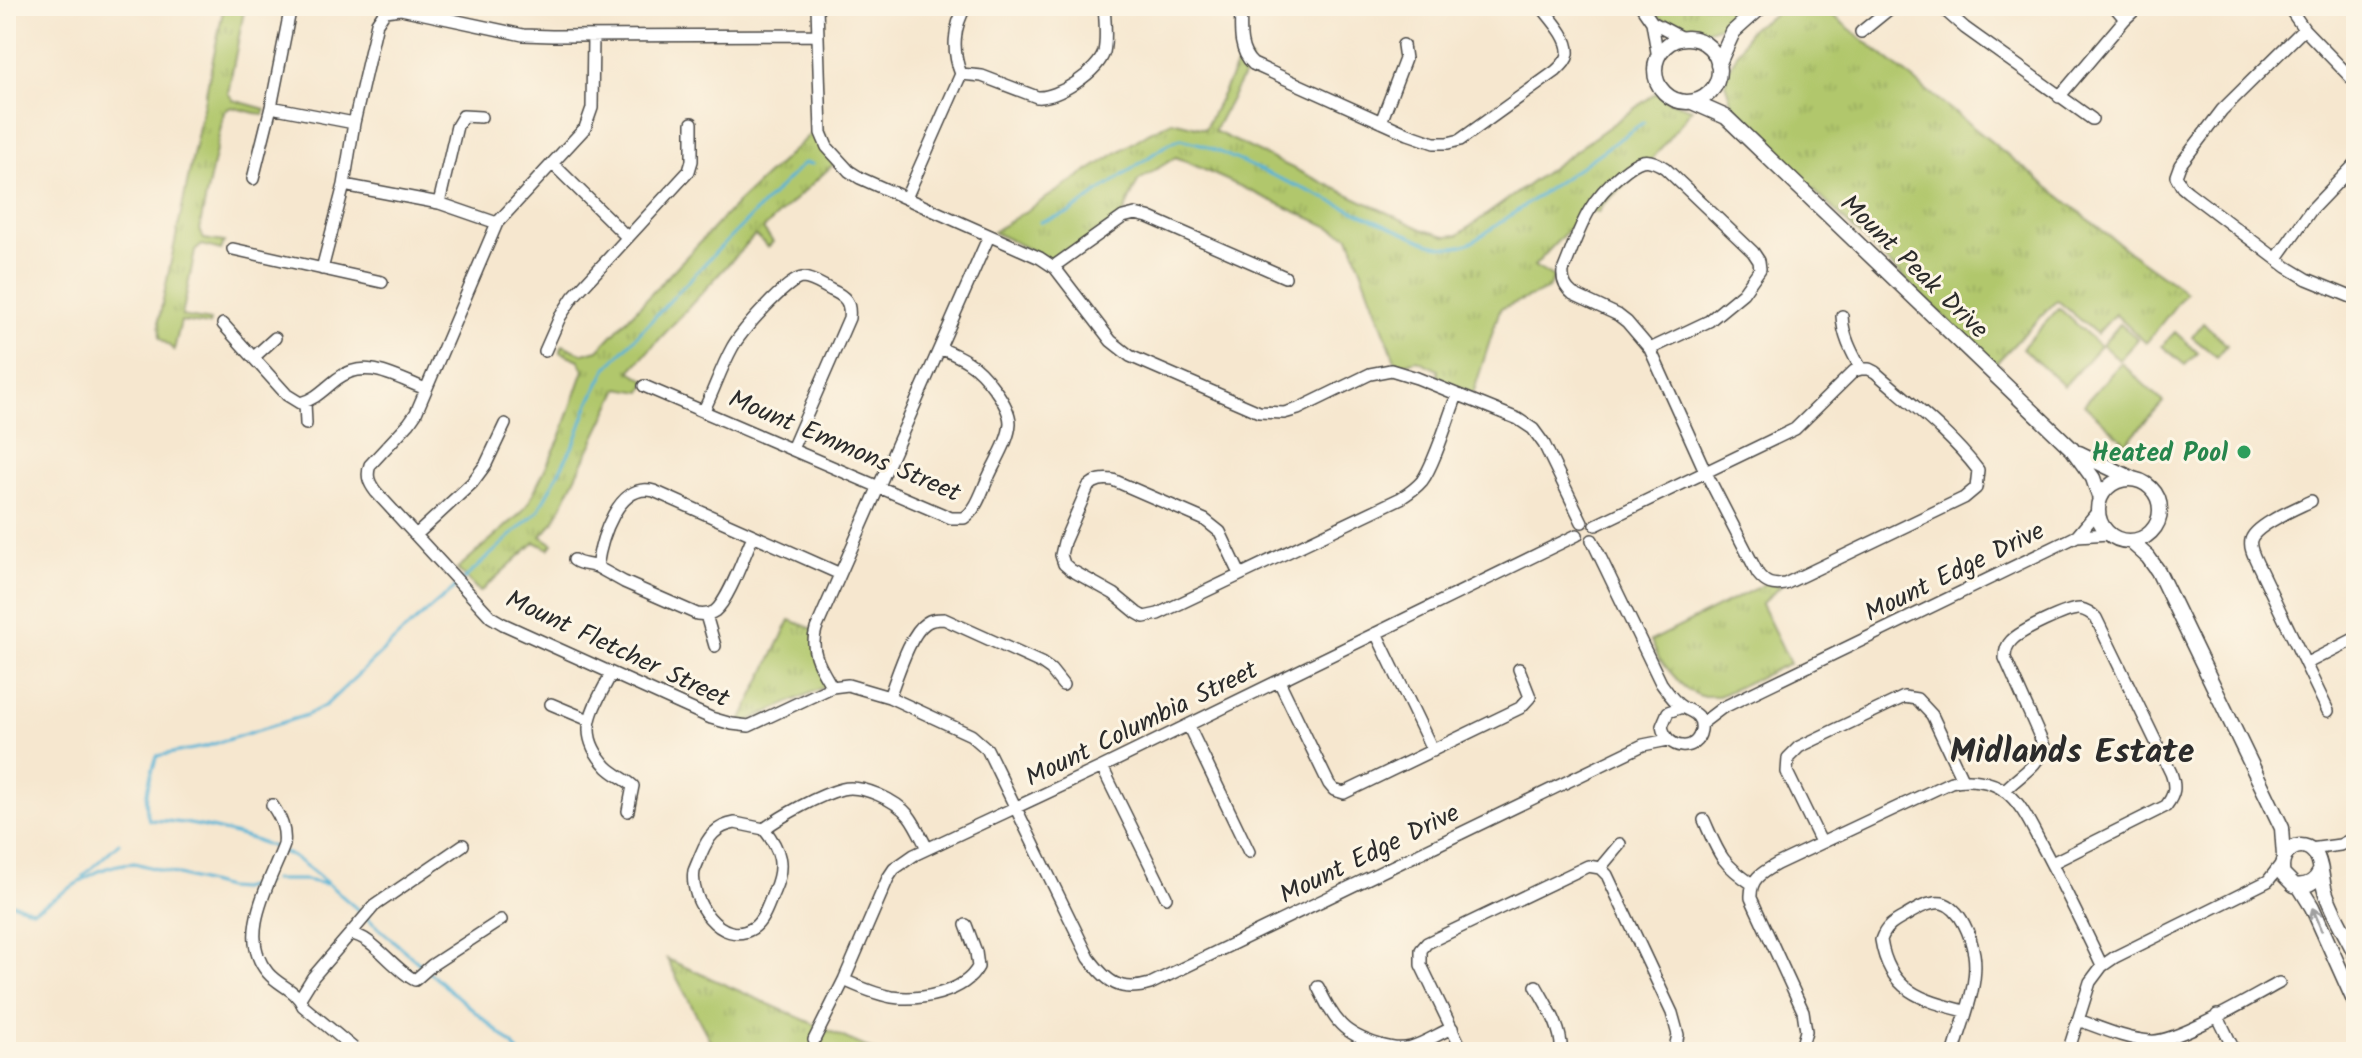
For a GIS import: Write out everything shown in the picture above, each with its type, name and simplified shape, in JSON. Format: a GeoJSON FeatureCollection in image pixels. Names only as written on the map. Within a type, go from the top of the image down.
{"type":"FeatureCollection","features":[{"type":"Feature","properties":{"kind":"street"},"geometry":{"type":"LineString","coordinates":[[253,179],[291,6]]}},
{"type":"Feature","properties":{"kind":"street"},"geometry":{"type":"LineString","coordinates":[[817,6],[820,124],[824,141],[854,175],[1033,254],[1055,268],[1099,328],[1130,356],[1259,412],[1284,413],[1298,409],[1381,371],[1398,372],[1511,415],[1533,429],[1550,455],[1582,522]]}},
{"type":"Feature","properties":{"kind":"street"},"geometry":{"type":"LineString","coordinates":[[906,198],[961,74],[955,39],[966,6]]}},
{"type":"Feature","properties":{"kind":"street"},"geometry":{"type":"LineString","coordinates":[[961,74],[982,76],[1042,98],[1057,93],[1080,79],[1101,58],[1104,50],[1104,6]]}},
{"type":"Feature","properties":{"kind":"street"},"geometry":{"type":"LineString","coordinates":[[1241,6],[1242,44],[1253,64],[1434,143],[1460,140],[1556,71],[1565,61],[1568,53],[1566,43],[1541,6]]}},
{"type":"Feature","properties":{"kind":"street","name":"Mount Peak Drive"},"geometry":{"type":"LineString","coordinates":[[1641,6],[1652,22],[1658,58],[1655,70],[1660,88],[1673,99],[1692,102],[1726,117],[2072,449],[2093,478],[2101,524],[2117,539],[2130,541],[2154,564],[2282,828],[2316,854],[2329,901],[2356,955]]}},
{"type":"Feature","properties":{"kind":"street"},"geometry":{"type":"LineString","coordinates":[[1700,41],[1733,32],[1762,6]]}},
{"type":"Feature","properties":{"kind":"street"},"geometry":{"type":"LineString","coordinates":[[1861,32],[1893,6]]}},
{"type":"Feature","properties":{"kind":"street"},"geometry":{"type":"LineString","coordinates":[[1940,6],[1965,28],[2092,119]]}},
{"type":"Feature","properties":{"kind":"street"},"geometry":{"type":"LineString","coordinates":[[2114,6],[2125,19]]}},
{"type":"Feature","properties":{"kind":"street"},"geometry":{"type":"LineString","coordinates":[[2059,97],[2139,6]]}},
{"type":"Feature","properties":{"kind":"street"},"geometry":{"type":"LineString","coordinates":[[2288,6],[2304,29],[2356,83]]}},
{"type":"Feature","properties":{"kind":"street"},"geometry":{"type":"LineString","coordinates":[[322,269],[344,185],[354,123],[377,23],[385,11],[401,9],[523,35],[817,35]]}},
{"type":"Feature","properties":{"kind":"street","name":"Mount Peak Drive"},"geometry":{"type":"LineString","coordinates":[[1652,22],[1684,39],[1700,41]]}},
{"type":"Feature","properties":{"kind":"street"},"geometry":{"type":"LineString","coordinates":[[2304,29],[2222,110],[2180,165],[2176,176],[2188,192],[2307,279],[2356,299]]}},
{"type":"Feature","properties":{"kind":"street"},"geometry":{"type":"LineString","coordinates":[[1692,102],[1705,96],[1718,73],[1733,32]]}},
{"type":"Feature","properties":{"kind":"street","name":"Mount Fletcher Street"},"geometry":{"type":"LineString","coordinates":[[593,36],[592,108],[585,128],[497,223],[409,423],[370,465],[368,480],[491,617],[611,674],[711,718],[743,726],[759,723],[832,687]]}},
{"type":"Feature","properties":{"kind":"street"},"geometry":{"type":"LineString","coordinates":[[1658,58],[1669,44],[1684,39]]}},
{"type":"Feature","properties":{"kind":"street"},"geometry":{"type":"LineString","coordinates":[[1700,41],[1712,51],[1726,117]]}},
{"type":"Feature","properties":{"kind":"street"},"geometry":{"type":"LineString","coordinates":[[1381,122],[1405,59],[1403,45]]}},
{"type":"Feature","properties":{"kind":"street"},"geometry":{"type":"LineString","coordinates":[[271,107],[354,123]]}},
{"type":"Feature","properties":{"kind":"street"},"geometry":{"type":"LineString","coordinates":[[439,203],[457,126],[463,116],[481,117]]}},
{"type":"Feature","properties":{"kind":"street"},"geometry":{"type":"LineString","coordinates":[[545,351],[573,297],[689,171],[692,123]]}},
{"type":"Feature","properties":{"kind":"street"},"geometry":{"type":"LineString","coordinates":[[1596,525],[1706,473],[1795,429],[1854,371],[1861,369],[1875,372],[1972,462],[1978,470],[1976,488],[1970,494],[1785,584],[1764,582],[1706,473],[1650,349],[1627,322],[1573,294],[1563,278],[1579,231],[1596,197],[1628,168],[1645,160],[1654,160],[1665,168],[1753,252],[1760,269],[1743,293],[1721,312],[1650,349]]}},
{"type":"Feature","properties":{"kind":"street"},"geometry":{"type":"LineString","coordinates":[[2277,258],[2311,210],[2356,163]]}},
{"type":"Feature","properties":{"kind":"street"},"geometry":{"type":"LineString","coordinates":[[553,164],[627,237]]}},
{"type":"Feature","properties":{"kind":"street"},"geometry":{"type":"LineString","coordinates":[[344,185],[439,203],[497,223]]}},
{"type":"Feature","properties":{"kind":"street"},"geometry":{"type":"LineString","coordinates":[[1055,268],[1123,217],[1135,214],[1285,277]]}},
{"type":"Feature","properties":{"kind":"street"},"geometry":{"type":"LineString","coordinates":[[989,236],[838,573],[813,644],[818,664],[832,687],[848,685],[889,697],[961,730],[979,742],[987,749],[1016,808]]}},
{"type":"Feature","properties":{"kind":"street"},"geometry":{"type":"LineString","coordinates":[[233,249],[382,282]]}},
{"type":"Feature","properties":{"kind":"street"},"geometry":{"type":"LineString","coordinates":[[704,410],[739,337],[791,283],[803,278],[810,280],[843,295],[850,309],[849,318],[792,449]]}},
{"type":"Feature","properties":{"kind":"street"},"geometry":{"type":"LineString","coordinates":[[1842,316],[1849,347],[1861,369]]}},
{"type":"Feature","properties":{"kind":"street"},"geometry":{"type":"LineString","coordinates":[[223,324],[292,400],[300,403],[315,398],[346,373],[364,367],[426,389]]}},
{"type":"Feature","properties":{"kind":"street"},"geometry":{"type":"LineString","coordinates":[[254,357],[275,338]]}},
{"type":"Feature","properties":{"kind":"street","name":"Mount Emmons Street"},"geometry":{"type":"LineString","coordinates":[[644,386],[951,518],[964,518],[974,508],[1002,448],[1010,422],[1000,398],[970,363],[940,348]]}},
{"type":"Feature","properties":{"kind":"street"},"geometry":{"type":"LineString","coordinates":[[1240,574],[1220,532],[1205,520],[1124,485],[1102,479],[1088,487],[1061,555],[1064,564],[1071,570],[1114,594],[1137,613],[1144,617],[1158,614],[1401,498],[1414,489],[1429,467],[1457,395]]}},
{"type":"Feature","properties":{"kind":"street"},"geometry":{"type":"LineString","coordinates":[[305,402],[306,424]]}},
{"type":"Feature","properties":{"kind":"street"},"geometry":{"type":"LineString","coordinates":[[416,535],[472,483],[486,464],[505,424]]}},
{"type":"Feature","properties":{"kind":"street","name":"Mount Peak Drive"},"geometry":{"type":"LineString","coordinates":[[2072,449],[2149,487],[2157,498],[2159,513],[2155,527],[2154,564]]}},
{"type":"Feature","properties":{"kind":"street"},"geometry":{"type":"LineString","coordinates":[[2099,505],[2105,491],[2115,483],[2136,480]]}},
{"type":"Feature","properties":{"kind":"street"},"geometry":{"type":"LineString","coordinates":[[597,567],[603,539],[621,501],[638,489],[654,491],[838,573]]}},
{"type":"Feature","properties":{"kind":"street"},"geometry":{"type":"LineString","coordinates":[[2311,501],[2260,528],[2250,544],[2328,711]]}},
{"type":"Feature","properties":{"kind":"street","name":"Mount Edge Drive"},"geometry":{"type":"LineString","coordinates":[[2077,536],[2099,505]]}},
{"type":"Feature","properties":{"kind":"street"},"geometry":{"type":"LineString","coordinates":[[1590,521],[1596,525],[1597,533],[1592,540],[1582,540],[1577,535],[1577,527],[1582,522],[1590,521]]}},
{"type":"Feature","properties":{"kind":"street"},"geometry":{"type":"LineString","coordinates":[[2130,541],[2144,537],[2155,527]]}},
{"type":"Feature","properties":{"kind":"street","name":"Mount Edge Drive"},"geometry":{"type":"LineString","coordinates":[[1016,808],[1089,958],[1101,974],[1127,988],[1150,984],[1643,745],[1668,740],[1679,746],[1692,743],[1698,737],[1701,724],[1722,708],[2077,536],[2109,534]]}},
{"type":"Feature","properties":{"kind":"street","name":"Mount Columbia Street"},"geometry":{"type":"LineString","coordinates":[[814,1040],[888,878],[903,862],[1577,535]]}},
{"type":"Feature","properties":{"kind":"street"},"geometry":{"type":"LineString","coordinates":[[574,560],[582,565],[597,567],[697,614],[706,615],[724,600],[753,536]]}},
{"type":"Feature","properties":{"kind":"street"},"geometry":{"type":"LineString","coordinates":[[1592,540],[1661,683],[1701,724]]}},
{"type":"Feature","properties":{"kind":"street"},"geometry":{"type":"LineString","coordinates":[[2004,791],[2036,764],[2044,746],[2005,658],[2005,650],[2015,637],[2058,615],[2083,609],[2096,618],[2171,773],[2175,788],[2172,798],[2159,810],[2052,863]]}},
{"type":"Feature","properties":{"kind":"street"},"geometry":{"type":"LineString","coordinates":[[706,615],[715,646]]}},
{"type":"Feature","properties":{"kind":"street"},"geometry":{"type":"LineString","coordinates":[[889,697],[918,632],[934,619],[944,619],[1041,663],[1063,685]]}},
{"type":"Feature","properties":{"kind":"street"},"geometry":{"type":"LineString","coordinates":[[1376,633],[1433,751]]}},
{"type":"Feature","properties":{"kind":"street"},"geometry":{"type":"LineString","coordinates":[[2307,663],[2356,638]]}},
{"type":"Feature","properties":{"kind":"street"},"geometry":{"type":"LineString","coordinates":[[1279,681],[1329,784],[1339,793],[1349,792],[1520,708],[1528,702],[1530,694],[1519,669]]}},
{"type":"Feature","properties":{"kind":"street"},"geometry":{"type":"LineString","coordinates":[[611,674],[589,720],[589,737],[595,752],[611,771],[633,786],[628,811]]}},
{"type":"Feature","properties":{"kind":"street"},"geometry":{"type":"LineString","coordinates":[[1661,683],[1668,740]]}},
{"type":"Feature","properties":{"kind":"street"},"geometry":{"type":"LineString","coordinates":[[1821,842],[1787,772],[1788,758],[1799,747],[1904,697],[1913,697],[1924,703],[1962,779]]}},
{"type":"Feature","properties":{"kind":"street"},"geometry":{"type":"LineString","coordinates":[[551,704],[589,720]]}},
{"type":"Feature","properties":{"kind":"street","name":"Mount Edge Drive"},"geometry":{"type":"LineString","coordinates":[[1643,745],[1675,708],[1722,708]]}},
{"type":"Feature","properties":{"kind":"street"},"geometry":{"type":"LineString","coordinates":[[1188,725],[1249,852]]}},
{"type":"Feature","properties":{"kind":"street"},"geometry":{"type":"LineString","coordinates":[[1102,767],[1166,897]]}},
{"type":"Feature","properties":{"kind":"street"},"geometry":{"type":"LineString","coordinates":[[1800,1052],[1806,1031],[1803,1011],[1751,898],[1752,884],[1762,873],[1821,842],[1951,782],[1962,779],[1983,782],[2004,791],[2027,819],[2102,966]]}},
{"type":"Feature","properties":{"kind":"street"},"geometry":{"type":"LineString","coordinates":[[764,829],[779,851],[782,863],[776,888],[753,928],[734,932],[723,928],[703,911],[695,886],[694,872],[706,842],[725,825],[735,823],[764,829],[793,811],[841,789],[852,788],[884,798],[901,808],[927,848]]}},
{"type":"Feature","properties":{"kind":"street"},"geometry":{"type":"LineString","coordinates":[[272,805],[285,829],[284,845],[255,920],[257,951],[264,969],[274,980],[300,998],[303,1006],[358,1052]]}},
{"type":"Feature","properties":{"kind":"street"},"geometry":{"type":"LineString","coordinates":[[1704,820],[1720,857],[1752,884]]}},
{"type":"Feature","properties":{"kind":"street","name":"Mount Peak Drive"},"geometry":{"type":"LineString","coordinates":[[2282,828],[2283,874],[2312,907],[2356,1005]]}},
{"type":"Feature","properties":{"kind":"street"},"geometry":{"type":"LineString","coordinates":[[2068,1052],[2090,982],[2102,966],[2268,881],[2292,849],[2340,845],[2356,837]]}},
{"type":"Feature","properties":{"kind":"street"},"geometry":{"type":"LineString","coordinates":[[1600,868],[1620,844]]}},
{"type":"Feature","properties":{"kind":"street"},"geometry":{"type":"LineString","coordinates":[[300,998],[313,977],[374,906],[463,845]]}},
{"type":"Feature","properties":{"kind":"street"},"geometry":{"type":"LineString","coordinates":[[2268,881],[2294,884],[2312,882],[2340,845]]}},
{"type":"Feature","properties":{"kind":"street"},"geometry":{"type":"LineString","coordinates":[[1463,1052],[1421,965],[1421,950],[1427,943],[1588,866],[1600,868],[1607,875],[1672,1013],[1678,1035],[1674,1052]]}},
{"type":"Feature","properties":{"kind":"street"},"geometry":{"type":"LineString","coordinates":[[1954,1052],[1965,1011],[1975,973],[1972,942],[1957,913],[1940,903],[1930,904],[1890,924],[1881,940],[1882,950],[1907,991],[1936,1004],[1965,1011]]}},
{"type":"Feature","properties":{"kind":"street"},"geometry":{"type":"LineString","coordinates":[[350,934],[361,936],[405,976],[415,980],[432,965],[501,920]]}},
{"type":"Feature","properties":{"kind":"street"},"geometry":{"type":"LineString","coordinates":[[844,980],[871,992],[894,997],[914,998],[955,987],[969,979],[978,967],[966,925]]}},
{"type":"Feature","properties":{"kind":"street"},"geometry":{"type":"LineString","coordinates":[[2078,1020],[2153,1042],[2173,1038],[2279,983]]}},
{"type":"Feature","properties":{"kind":"street"},"geometry":{"type":"LineString","coordinates":[[1536,986],[1560,1032],[1561,1052]]}},
{"type":"Feature","properties":{"kind":"street"},"geometry":{"type":"LineString","coordinates":[[1318,987],[1341,1027],[1368,1042],[1402,1049],[1452,1028]]}},
{"type":"Feature","properties":{"kind":"street"},"geometry":{"type":"LineString","coordinates":[[2217,1015],[2235,1052]]}},
{"type":"Feature","properties":{"kind":"green space"},"geometry":{"type":"Polygon","coordinates":[[[224,6],[245,6],[228,93],[233,100],[265,109],[263,115],[231,107],[224,112],[199,230],[204,239],[224,242],[221,250],[202,245],[195,251],[182,316],[210,321],[209,325],[181,321],[174,350],[160,338],[159,319],[224,6]]]}},
{"type":"Feature","properties":{"kind":"green space"},"geometry":{"type":"Polygon","coordinates":[[[1649,6],[1747,6],[1717,27],[1695,31],[1674,27],[1649,6]]]}},
{"type":"Feature","properties":{"kind":"green space"},"geometry":{"type":"Polygon","coordinates":[[[1789,6],[1821,6],[2127,250],[2186,292],[2146,343],[2115,314],[2097,334],[2057,300],[1994,365],[1736,115],[1725,83],[1728,71],[1750,29],[1789,6]]]}},
{"type":"Feature","properties":{"kind":"green space"},"geometry":{"type":"Polygon","coordinates":[[[1243,52],[1251,61],[1214,131],[1424,230],[1446,236],[1458,235],[1656,93],[1668,101],[1692,109],[1645,168],[1603,204],[1598,213],[1586,211],[1534,266],[1554,278],[1547,290],[1500,309],[1473,394],[1438,377],[1438,370],[1417,360],[1397,366],[1349,236],[1176,157],[1138,181],[1122,216],[1058,263],[993,232],[1148,133],[1172,121],[1205,129],[1243,52]]]}},
{"type":"Feature","properties":{"kind":"green space"},"geometry":{"type":"Polygon","coordinates":[[[819,126],[837,161],[763,229],[773,242],[768,247],[755,235],[630,371],[647,381],[642,392],[619,388],[554,522],[541,536],[553,544],[549,549],[535,542],[480,592],[457,569],[521,513],[560,438],[584,370],[579,360],[560,352],[563,345],[583,354],[598,350],[736,204],[819,126]]]}},
{"type":"Feature","properties":{"kind":"green space"},"geometry":{"type":"Polygon","coordinates":[[[2059,308],[2100,346],[2064,386],[2022,348],[2059,308]]]}},
{"type":"Feature","properties":{"kind":"green space"},"geometry":{"type":"Polygon","coordinates":[[[2203,323],[2227,345],[2217,357],[2192,337],[2203,323]]]}},
{"type":"Feature","properties":{"kind":"green space"},"geometry":{"type":"Polygon","coordinates":[[[2120,324],[2138,339],[2119,360],[2102,345],[2120,324]]]}},
{"type":"Feature","properties":{"kind":"green space"},"geometry":{"type":"Polygon","coordinates":[[[2175,332],[2198,353],[2185,365],[2162,346],[2175,332]]]}},
{"type":"Feature","properties":{"kind":"green space"},"geometry":{"type":"Polygon","coordinates":[[[2121,363],[2163,402],[2126,443],[2084,404],[2121,363]]]}},
{"type":"Feature","properties":{"kind":"green space"},"geometry":{"type":"Polygon","coordinates":[[[1768,582],[1781,586],[1761,604],[1790,663],[1719,696],[1701,696],[1689,691],[1659,659],[1651,641],[1768,582]]]}},
{"type":"Feature","properties":{"kind":"green space"},"geometry":{"type":"Polygon","coordinates":[[[790,620],[813,629],[831,684],[739,725],[790,620]]]}},
{"type":"Feature","properties":{"kind":"green space"},"geometry":{"type":"Polygon","coordinates":[[[667,959],[877,1052],[716,1052],[667,959]]]}},
{"type":"Feature","properties":{"kind":"waterway"},"geometry":{"type":"LineString","coordinates":[[1040,222],[1069,213],[1169,143],[1181,139],[1201,144],[1430,244],[1457,247],[1474,241],[1644,122]]}},
{"type":"Feature","properties":{"kind":"waterway"},"geometry":{"type":"LineString","coordinates":[[463,580],[538,511],[575,442],[589,403],[607,368],[802,165],[812,164]]}},
{"type":"Feature","properties":{"kind":"waterway"},"geometry":{"type":"LineString","coordinates":[[362,913],[284,852],[206,827],[149,820],[147,796],[152,772],[157,756],[204,747],[307,715],[326,705],[458,585]]}},
{"type":"Feature","properties":{"kind":"waterway"},"geometry":{"type":"LineString","coordinates":[[83,876],[119,843]]}},
{"type":"Feature","properties":{"kind":"waterway"},"geometry":{"type":"LineString","coordinates":[[6,901],[33,910],[106,868],[135,863],[226,888],[240,889],[266,882]]}},
{"type":"Feature","properties":{"kind":"waterway"},"geometry":{"type":"LineString","coordinates":[[273,880],[305,880],[325,884]]}},
{"type":"Feature","properties":{"kind":"waterway"},"geometry":{"type":"LineString","coordinates":[[367,918],[518,1052]]}},
{"type":"Feature","properties":{"kind":"place","name":"Heated Pool"},"geometry":{"type":"Point","coordinates":[2244,452]}},
{"type":"Feature","properties":{"kind":"district","name":"Midlands Estate"},"geometry":{"type":"Point","coordinates":[2072,750]}}]}
